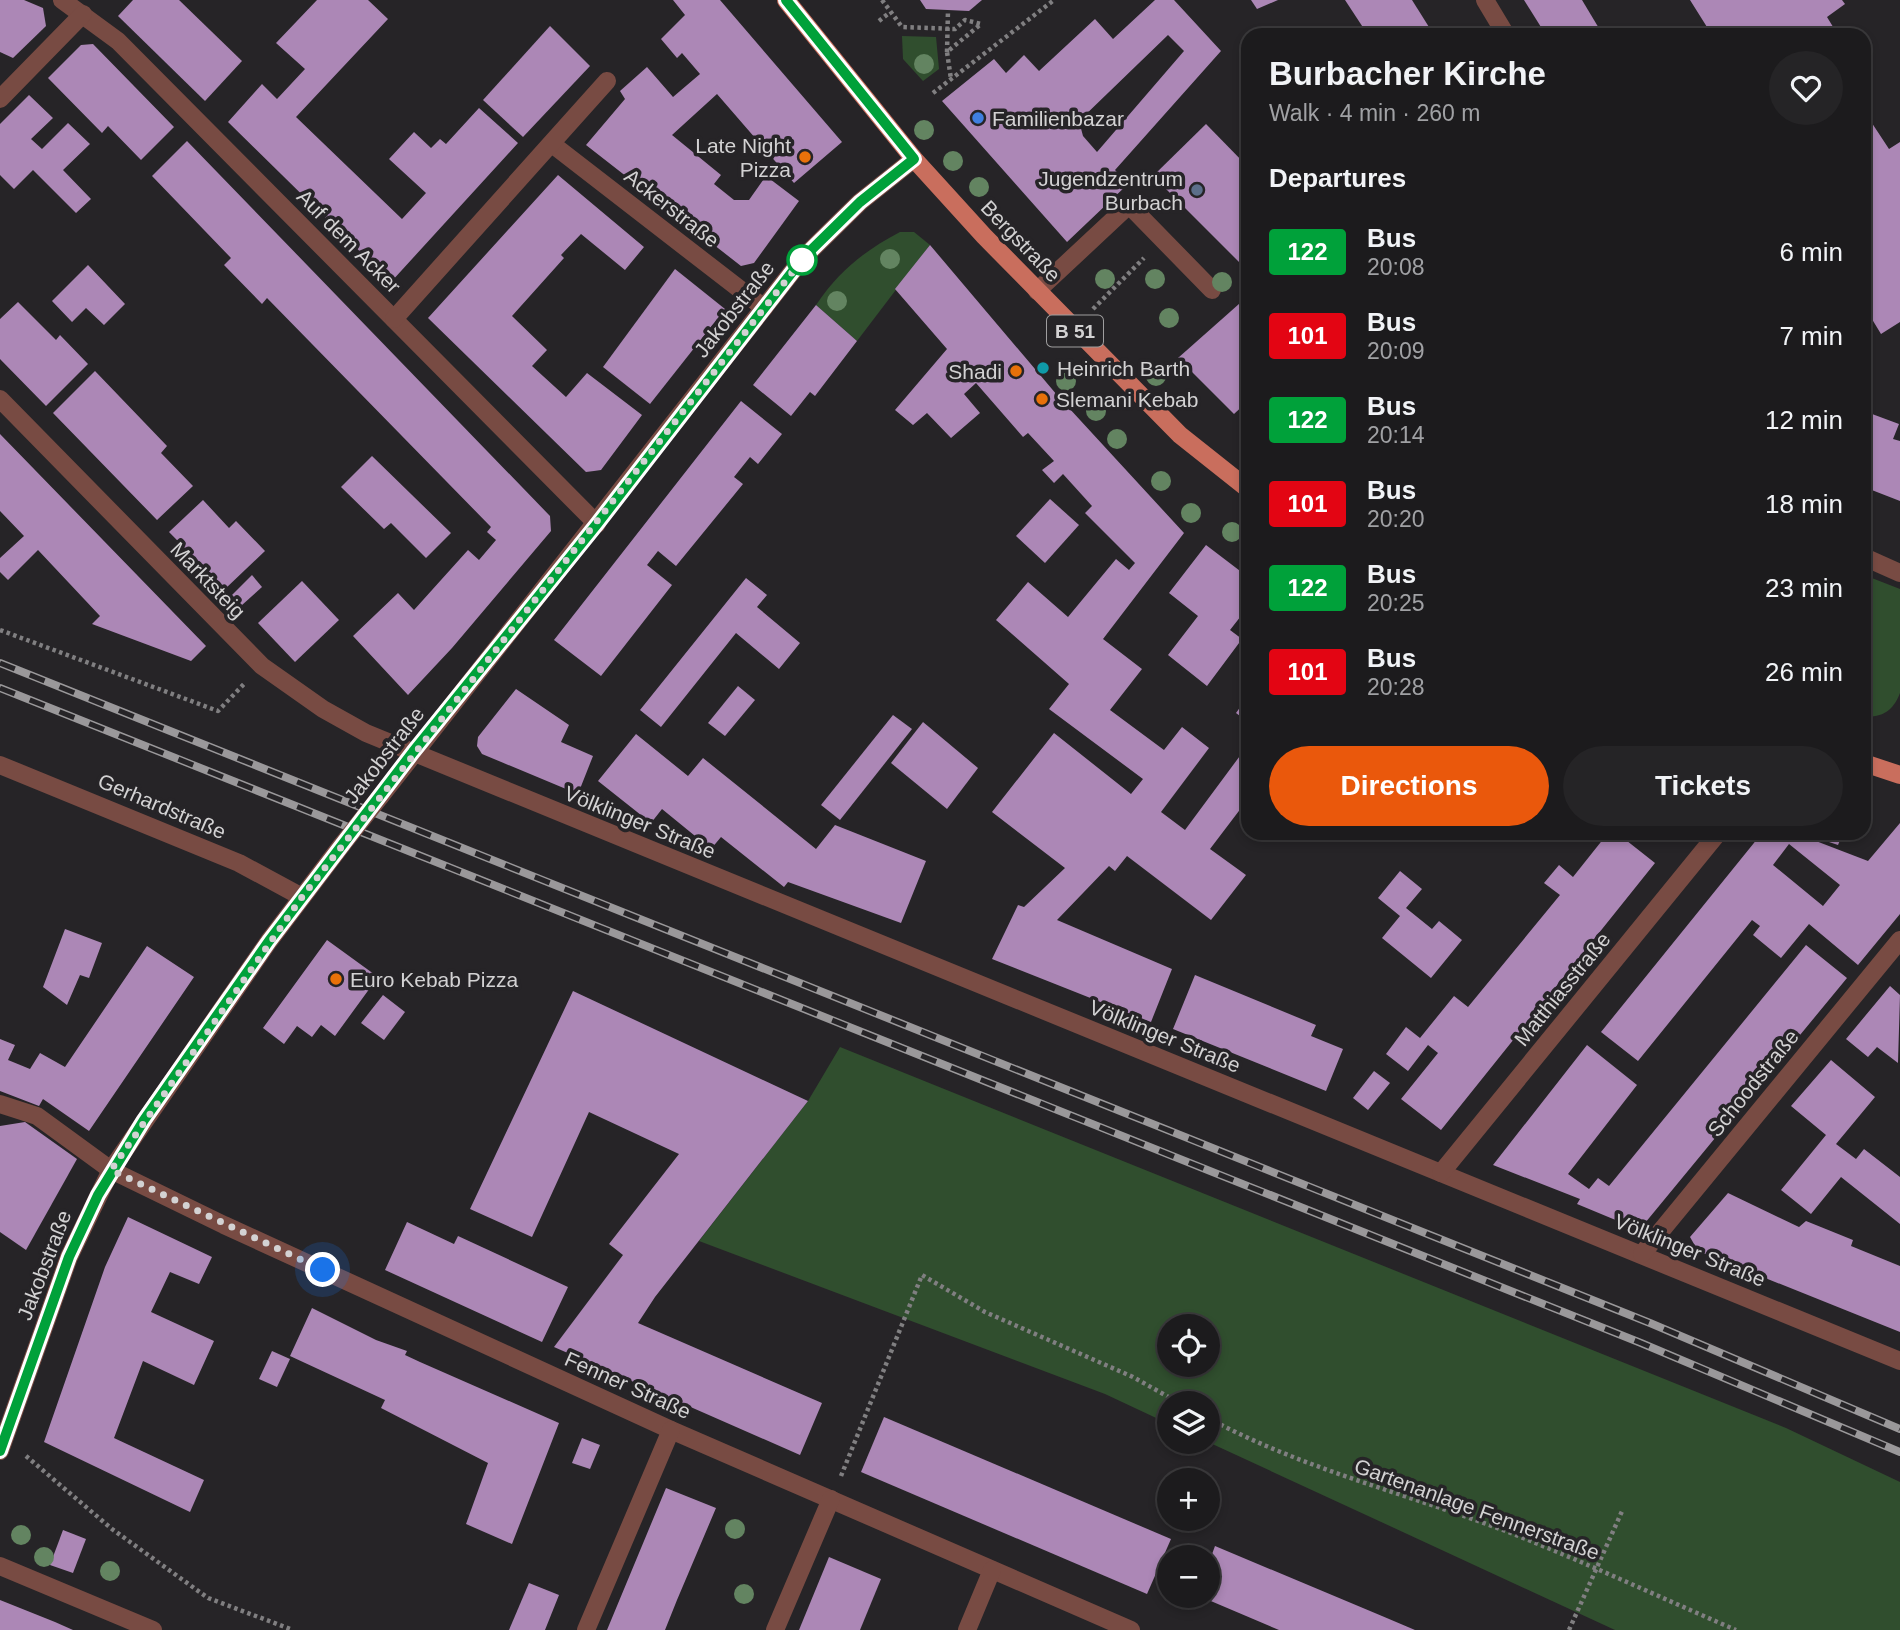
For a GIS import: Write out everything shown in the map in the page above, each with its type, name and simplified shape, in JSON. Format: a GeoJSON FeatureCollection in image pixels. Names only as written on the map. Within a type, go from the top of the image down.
{"type":"FeatureCollection","features":[{"type":"Feature","properties":{"kind":"main road","name":"Bergstraße"},"geometry":{"type":"LineString","coordinates":[[786,0],[914,159],[1037,291],[1180,435],[1241,483]]}},
{"type":"Feature","properties":{"kind":"main road"},"geometry":{"type":"LineString","coordinates":[[1871,765],[1900,775]]}},
{"type":"Feature","properties":{"kind":"street","name":"Auf dem Acker"},"geometry":{"type":"LineString","coordinates":[[62,0],[118,41],[597,524]]}},
{"type":"Feature","properties":{"kind":"street"},"geometry":{"type":"LineString","coordinates":[[1485,0],[1502,28]]}},
{"type":"Feature","properties":{"kind":"street"},"geometry":{"type":"LineString","coordinates":[[0,99],[83,14]]}},
{"type":"Feature","properties":{"kind":"street"},"geometry":{"type":"LineString","coordinates":[[394,318],[607,81]]}},
{"type":"Feature","properties":{"kind":"street","name":"Ackerstraße"},"geometry":{"type":"LineString","coordinates":[[552,144],[764,308]]}},
{"type":"Feature","properties":{"kind":"street","name":"Jakobstraße"},"geometry":{"type":"LineString","coordinates":[[0,1451],[69,1257],[111,1170],[302,897],[413,752],[597,524],[764,308],[825,235],[914,159]]}},
{"type":"Feature","properties":{"kind":"street"},"geometry":{"type":"LineString","coordinates":[[1037,291],[1129,205],[1212,290]]}},
{"type":"Feature","properties":{"kind":"street","name":"Marktsteig"},"geometry":{"type":"LineString","coordinates":[[0,399],[262,666],[344,721],[413,752]]}},
{"type":"Feature","properties":{"kind":"street"},"geometry":{"type":"LineString","coordinates":[[1871,560],[1900,573]]}},
{"type":"Feature","properties":{"kind":"street","name":"Völklinger Straße"},"geometry":{"type":"LineString","coordinates":[[413,752],[1900,1361]]}},
{"type":"Feature","properties":{"kind":"street","name":"Gerhardstraße"},"geometry":{"type":"LineString","coordinates":[[0,765],[250,868],[302,897]]}},
{"type":"Feature","properties":{"kind":"street","name":"Matthiasstraße"},"geometry":{"type":"LineString","coordinates":[[1441,1173],[1712,840]]}},
{"type":"Feature","properties":{"kind":"street","name":"Schoodstraße"},"geometry":{"type":"LineString","coordinates":[[1642,1254],[1900,940]]}},
{"type":"Feature","properties":{"kind":"street","name":"Fenner Straße"},"geometry":{"type":"LineString","coordinates":[[0,1104],[37,1116],[111,1170],[671,1430],[1131,1630]]}},
{"type":"Feature","properties":{"kind":"street"},"geometry":{"type":"LineString","coordinates":[[586,1630],[671,1430]]}},
{"type":"Feature","properties":{"kind":"street"},"geometry":{"type":"LineString","coordinates":[[775,1630],[831,1499]]}},
{"type":"Feature","properties":{"kind":"street"},"geometry":{"type":"LineString","coordinates":[[0,1566],[153,1630]]}},
{"type":"Feature","properties":{"kind":"street"},"geometry":{"type":"LineString","coordinates":[[967,1630],[992,1570]]}},
{"type":"Feature","properties":{"kind":"path"},"geometry":{"type":"LineString","coordinates":[[882,0],[889,13],[902,27],[955,29],[965,20],[981,24],[947,52]]}},
{"type":"Feature","properties":{"kind":"path"},"geometry":{"type":"LineString","coordinates":[[933,93],[1054,0]]}},
{"type":"Feature","properties":{"kind":"path"},"geometry":{"type":"LineString","coordinates":[[948,10],[947,52],[951,79]]}},
{"type":"Feature","properties":{"kind":"path"},"geometry":{"type":"LineString","coordinates":[[879,21],[889,13]]}},
{"type":"Feature","properties":{"kind":"path"},"geometry":{"type":"LineString","coordinates":[[1073,329],[1132,271]]}},
{"type":"Feature","properties":{"kind":"path"},"geometry":{"type":"LineString","coordinates":[[0,629],[218,710],[262,666]]}},
{"type":"Feature","properties":{"kind":"path"},"geometry":{"type":"LineString","coordinates":[[831,1499],[922,1275],[985,1312],[1133,1377],[1158,1391]]}},
{"type":"Feature","properties":{"kind":"path","name":"Gartenanlage Fennerstraße"},"geometry":{"type":"LineString","coordinates":[[1220,1424],[1248,1439],[1391,1493],[1520,1536],[1736,1630]]}},
{"type":"Feature","properties":{"kind":"path"},"geometry":{"type":"LineString","coordinates":[[27,1445],[26,1456],[112,1529],[208,1598],[293,1630]]}},
{"type":"Feature","properties":{"kind":"path"},"geometry":{"type":"LineString","coordinates":[[1569,1630],[1623,1509]]}},
{"type":"Feature","properties":{"kind":"green space"},"geometry":{"type":"Polygon","coordinates":[[[902,36],[936,37],[939,69],[923,81],[903,59],[902,36]]]}},
{"type":"Feature","properties":{"kind":"green space"},"geometry":{"type":"Polygon","coordinates":[[[900,232],[914,232],[930,245],[857,341],[816,305],[853,263],[900,232]]]}},
{"type":"Feature","properties":{"kind":"green space"},"geometry":{"type":"Polygon","coordinates":[[[1871,578],[1900,589],[1900,693],[1886,712],[1871,716],[1871,578]]]}},
{"type":"Feature","properties":{"kind":"green space"},"geometry":{"type":"Polygon","coordinates":[[[840,1047],[1786,1428],[1900,1482],[1900,1630],[1615,1630],[1220,1448],[1220,1391],[1157,1391],[1157,1418],[1105,1394],[699,1241],[808,1101],[840,1047]]]}},
{"type":"Feature","properties":{"kind":"building"},"geometry":{"type":"Polygon","coordinates":[[[0,0],[24,0],[43,8],[46,26],[13,58],[0,52],[0,0]]]}},
{"type":"Feature","properties":{"kind":"building"},"geometry":{"type":"Polygon","coordinates":[[[133,0],[179,0],[242,61],[205,101],[118,16],[133,0]]]}},
{"type":"Feature","properties":{"kind":"building"},"geometry":{"type":"Polygon","coordinates":[[[317,0],[368,0],[388,19],[296,117],[402,219],[426,193],[389,159],[414,132],[431,148],[440,139],[446,144],[479,108],[518,143],[391,282],[228,122],[262,84],[277,99],[305,69],[276,43],[317,0]]]}},
{"type":"Feature","properties":{"kind":"building"},"geometry":{"type":"Polygon","coordinates":[[[673,0],[720,0],[842,142],[794,183],[717,94],[672,135],[721,175],[714,184],[734,200],[749,200],[766,176],[799,201],[754,263],[741,266],[586,145],[625,99],[620,91],[647,67],[673,97],[700,74],[682,53],[677,58],[661,39],[685,15],[673,0]]]}},
{"type":"Feature","properties":{"kind":"building"},"geometry":{"type":"Polygon","coordinates":[[[920,0],[982,0],[969,11],[926,9],[920,0]]]}},
{"type":"Feature","properties":{"kind":"building"},"geometry":{"type":"Polygon","coordinates":[[[1155,0],[1174,0],[1221,51],[1115,170],[1128,184],[1067,242],[942,101],[994,59],[1006,73],[1024,55],[1039,71],[1095,19],[1113,39],[1155,0]],[[1168,35],[1079,121],[1083,136],[1097,152],[1184,51],[1168,35]]]}},
{"type":"Feature","properties":{"kind":"building"},"geometry":{"type":"Polygon","coordinates":[[[1251,0],[1278,0],[1257,9],[1251,0]]]}},
{"type":"Feature","properties":{"kind":"building"},"geometry":{"type":"Polygon","coordinates":[[[1345,0],[1412,0],[1430,28],[1363,28],[1345,0]]]}},
{"type":"Feature","properties":{"kind":"building"},"geometry":{"type":"Polygon","coordinates":[[[1524,0],[1582,0],[1599,28],[1542,28],[1524,0]]]}},
{"type":"Feature","properties":{"kind":"building"},"geometry":{"type":"Polygon","coordinates":[[[1690,0],[1842,0],[1845,4],[1827,17],[1834,28],[1708,28],[1690,0]]]}},
{"type":"Feature","properties":{"kind":"building"},"geometry":{"type":"Polygon","coordinates":[[[550,26],[590,66],[523,137],[483,100],[550,26]]]}},
{"type":"Feature","properties":{"kind":"building"},"geometry":{"type":"Polygon","coordinates":[[[93,44],[174,127],[141,160],[108,126],[102,133],[48,78],[81,45],[93,44]]]}},
{"type":"Feature","properties":{"kind":"building"},"geometry":{"type":"Polygon","coordinates":[[[29,95],[53,118],[31,139],[42,149],[68,123],[90,144],[63,170],[91,199],[76,213],[33,170],[14,189],[0,175],[0,124],[29,95]]]}},
{"type":"Feature","properties":{"kind":"building"},"geometry":{"type":"Polygon","coordinates":[[[1871,122],[1889,149],[1900,142],[1900,322],[1881,334],[1871,318],[1871,122]]]}},
{"type":"Feature","properties":{"kind":"building"},"geometry":{"type":"Polygon","coordinates":[[[1206,124],[1241,160],[1241,262],[1240,263],[1153,176],[1206,124]]]}},
{"type":"Feature","properties":{"kind":"building"},"geometry":{"type":"Polygon","coordinates":[[[187,141],[550,516],[551,531],[452,648],[408,695],[353,636],[398,593],[414,610],[468,550],[479,560],[496,540],[487,532],[491,527],[267,298],[262,304],[224,265],[231,258],[152,176],[187,141]]]}},
{"type":"Feature","properties":{"kind":"building"},"geometry":{"type":"Polygon","coordinates":[[[558,175],[644,247],[625,270],[581,234],[561,255],[564,258],[512,316],[547,350],[532,366],[566,397],[587,373],[642,415],[601,470],[586,472],[428,318],[558,175]]]}},
{"type":"Feature","properties":{"kind":"building"},"geometry":{"type":"Polygon","coordinates":[[[930,245],[1057,395],[1184,533],[1103,639],[1142,669],[1110,710],[1164,750],[1182,727],[1209,748],[1161,812],[1185,830],[1241,754],[1241,808],[1210,849],[1246,875],[1211,920],[1127,856],[1115,871],[1109,866],[1057,920],[1172,969],[1151,1022],[992,959],[1018,905],[1024,907],[1065,868],[992,812],[1054,733],[1131,794],[1143,779],[1049,709],[1069,684],[996,620],[1028,582],[1068,617],[1116,559],[1129,570],[1135,563],[1085,513],[1092,506],[1063,474],[1054,483],[1042,470],[1054,461],[1028,433],[1023,437],[976,383],[964,394],[980,413],[951,438],[927,413],[913,425],[895,410],[947,349],[895,289],[930,245]]]}},
{"type":"Feature","properties":{"kind":"building"},"geometry":{"type":"Polygon","coordinates":[[[88,265],[125,304],[104,325],[86,308],[72,322],[52,301],[88,265]]]}},
{"type":"Feature","properties":{"kind":"building"},"geometry":{"type":"Polygon","coordinates":[[[675,269],[725,309],[650,404],[603,367],[675,269]]]}},
{"type":"Feature","properties":{"kind":"building"},"geometry":{"type":"Polygon","coordinates":[[[18,302],[56,340],[60,335],[88,364],[46,406],[0,359],[0,319],[18,302]]]}},
{"type":"Feature","properties":{"kind":"building"},"geometry":{"type":"Polygon","coordinates":[[[1241,302],[1241,408],[1234,414],[1178,358],[1241,302]]]}},
{"type":"Feature","properties":{"kind":"building"},"geometry":{"type":"Polygon","coordinates":[[[816,305],[857,341],[815,396],[810,392],[791,416],[753,385],[816,305]]]}},
{"type":"Feature","properties":{"kind":"building"},"geometry":{"type":"Polygon","coordinates":[[[95,371],[167,446],[161,453],[193,486],[157,520],[53,413],[95,371]]]}},
{"type":"Feature","properties":{"kind":"building"},"geometry":{"type":"Polygon","coordinates":[[[741,401],[782,434],[758,464],[750,457],[734,477],[743,484],[676,566],[658,551],[647,565],[672,585],[601,676],[554,640],[741,401]]]}},
{"type":"Feature","properties":{"kind":"building"},"geometry":{"type":"Polygon","coordinates":[[[1871,414],[1899,424],[1893,439],[1900,441],[1900,501],[1871,490],[1871,414]]]}},
{"type":"Feature","properties":{"kind":"building"},"geometry":{"type":"Polygon","coordinates":[[[0,434],[206,646],[191,661],[92,624],[100,616],[38,550],[8,580],[0,572],[0,558],[24,536],[0,511],[0,434]]]}},
{"type":"Feature","properties":{"kind":"building"},"geometry":{"type":"Polygon","coordinates":[[[372,456],[451,533],[426,558],[391,523],[384,529],[341,487],[372,456]]]}},
{"type":"Feature","properties":{"kind":"building"},"geometry":{"type":"Polygon","coordinates":[[[1050,499],[1079,525],[1045,563],[1016,536],[1050,499]]]}},
{"type":"Feature","properties":{"kind":"building"},"geometry":{"type":"Polygon","coordinates":[[[203,500],[229,528],[236,521],[265,551],[225,589],[169,532],[203,500]]]}},
{"type":"Feature","properties":{"kind":"building"},"geometry":{"type":"Polygon","coordinates":[[[1206,545],[1241,572],[1241,616],[1230,630],[1241,640],[1207,686],[1168,655],[1198,616],[1169,593],[1206,545]]]}},
{"type":"Feature","properties":{"kind":"building"},"geometry":{"type":"Polygon","coordinates":[[[252,575],[262,587],[242,605],[232,595],[252,575]]]}},
{"type":"Feature","properties":{"kind":"building"},"geometry":{"type":"Polygon","coordinates":[[[746,578],[767,595],[757,607],[800,643],[779,669],[736,633],[661,727],[640,710],[746,578]]]}},
{"type":"Feature","properties":{"kind":"building"},"geometry":{"type":"Polygon","coordinates":[[[302,581],[339,620],[295,662],[258,623],[302,581]]]}},
{"type":"Feature","properties":{"kind":"building"},"geometry":{"type":"Polygon","coordinates":[[[738,686],[755,700],[725,736],[708,723],[738,686]]]}},
{"type":"Feature","properties":{"kind":"building"},"geometry":{"type":"Polygon","coordinates":[[[516,689],[569,725],[561,742],[593,756],[578,794],[482,754],[477,746],[478,737],[516,689]]]}},
{"type":"Feature","properties":{"kind":"building"},"geometry":{"type":"Polygon","coordinates":[[[893,715],[912,729],[840,820],[821,805],[893,715]]]}},
{"type":"Feature","properties":{"kind":"building"},"geometry":{"type":"Polygon","coordinates":[[[923,722],[978,768],[947,809],[891,763],[923,722]]]}},
{"type":"Feature","properties":{"kind":"building"},"geometry":{"type":"Polygon","coordinates":[[[636,734],[688,776],[703,758],[816,849],[835,825],[926,861],[901,923],[788,882],[784,887],[721,837],[711,849],[662,809],[651,823],[598,781],[636,734]]]}},
{"type":"Feature","properties":{"kind":"building"},"geometry":{"type":"Polygon","coordinates":[[[1900,823],[1900,914],[1858,965],[1809,924],[1781,958],[1753,935],[1760,926],[1752,920],[1638,1061],[1601,1032],[1756,840],[1813,840],[1868,861],[1900,823]],[[1789,844],[1773,865],[1823,906],[1840,885],[1789,844]]]}},
{"type":"Feature","properties":{"kind":"building"},"geometry":{"type":"Polygon","coordinates":[[[1602,840],[1626,840],[1655,863],[1441,1130],[1401,1099],[1438,1053],[1428,1045],[1408,1071],[1386,1054],[1406,1027],[1420,1038],[1454,996],[1468,1007],[1560,895],[1544,883],[1559,865],[1573,877],[1602,840]]]}},
{"type":"Feature","properties":{"kind":"building"},"geometry":{"type":"Polygon","coordinates":[[[1823,840],[1840,840],[1838,845],[1823,840]]]}},
{"type":"Feature","properties":{"kind":"building"},"geometry":{"type":"Polygon","coordinates":[[[1400,871],[1422,889],[1406,908],[1432,929],[1439,921],[1462,940],[1431,978],[1382,938],[1400,916],[1378,898],[1400,871]]]}},
{"type":"Feature","properties":{"kind":"building"},"geometry":{"type":"Polygon","coordinates":[[[65,929],[102,943],[89,978],[80,975],[67,1005],[43,987],[65,929]]]}},
{"type":"Feature","properties":{"kind":"building"},"geometry":{"type":"Polygon","coordinates":[[[327,940],[378,977],[335,1036],[321,1025],[312,1037],[297,1026],[284,1044],[263,1028],[327,940]]]}},
{"type":"Feature","properties":{"kind":"building"},"geometry":{"type":"Polygon","coordinates":[[[1806,945],[1847,978],[1645,1223],[1630,1226],[1577,1204],[1580,1199],[1493,1165],[1587,1045],[1637,1085],[1568,1174],[1589,1189],[1598,1178],[1609,1186],[1806,945]]]}},
{"type":"Feature","properties":{"kind":"building"},"geometry":{"type":"Polygon","coordinates":[[[147,946],[194,977],[89,1131],[43,1099],[39,1106],[0,1091],[0,1039],[15,1045],[8,1060],[30,1069],[40,1053],[65,1067],[147,946]]]}},
{"type":"Feature","properties":{"kind":"building"},"geometry":{"type":"Polygon","coordinates":[[[1195,975],[1316,1025],[1311,1036],[1343,1049],[1326,1091],[1173,1029],[1195,975]]]}},
{"type":"Feature","properties":{"kind":"building"},"geometry":{"type":"Polygon","coordinates":[[[1890,986],[1900,995],[1898,1063],[1877,1047],[1868,1057],[1846,1039],[1890,986]]]}},
{"type":"Feature","properties":{"kind":"building"},"geometry":{"type":"Polygon","coordinates":[[[573,991],[808,1101],[655,1297],[638,1323],[822,1403],[800,1455],[554,1347],[623,1255],[609,1244],[679,1154],[589,1112],[532,1237],[470,1209],[573,991]]]}},
{"type":"Feature","properties":{"kind":"building"},"geometry":{"type":"Polygon","coordinates":[[[383,995],[405,1012],[384,1040],[361,1023],[383,995]]]}},
{"type":"Feature","properties":{"kind":"building"},"geometry":{"type":"Polygon","coordinates":[[[1831,1060],[1875,1097],[1836,1144],[1856,1159],[1864,1149],[1900,1177],[1900,1224],[1841,1177],[1811,1214],[1781,1190],[1826,1135],[1791,1106],[1831,1060]]]}},
{"type":"Feature","properties":{"kind":"building"},"geometry":{"type":"Polygon","coordinates":[[[1374,1071],[1390,1083],[1368,1110],[1353,1098],[1374,1071]]]}},
{"type":"Feature","properties":{"kind":"building"},"geometry":{"type":"Polygon","coordinates":[[[25,1122],[77,1159],[26,1250],[0,1232],[0,1126],[25,1122]]]}},
{"type":"Feature","properties":{"kind":"building"},"geometry":{"type":"Polygon","coordinates":[[[1728,1193],[1799,1227],[1806,1221],[1853,1240],[1851,1246],[1900,1266],[1900,1332],[1698,1251],[1690,1237],[1728,1193]]]}},
{"type":"Feature","properties":{"kind":"building"},"geometry":{"type":"Polygon","coordinates":[[[128,1217],[212,1257],[199,1284],[170,1272],[151,1312],[214,1341],[194,1385],[143,1361],[114,1438],[204,1480],[190,1512],[44,1442],[105,1267],[128,1217]]]}},
{"type":"Feature","properties":{"kind":"building"},"geometry":{"type":"Polygon","coordinates":[[[407,1222],[454,1244],[458,1236],[568,1287],[542,1342],[385,1270],[407,1222]]]}},
{"type":"Feature","properties":{"kind":"building"},"geometry":{"type":"Polygon","coordinates":[[[312,1308],[376,1340],[407,1351],[405,1355],[420,1362],[559,1423],[512,1544],[466,1524],[488,1463],[381,1408],[385,1400],[290,1356],[312,1308]]]}},
{"type":"Feature","properties":{"kind":"building"},"geometry":{"type":"Polygon","coordinates":[[[272,1351],[290,1359],[277,1387],[259,1379],[272,1351]]]}},
{"type":"Feature","properties":{"kind":"building"},"geometry":{"type":"Polygon","coordinates":[[[884,1417],[1171,1539],[1168,1545],[1157,1545],[1157,1571],[1147,1594],[861,1472],[884,1417]]]}},
{"type":"Feature","properties":{"kind":"building"},"geometry":{"type":"Polygon","coordinates":[[[582,1438],[600,1445],[590,1469],[572,1463],[582,1438]]]}},
{"type":"Feature","properties":{"kind":"building"},"geometry":{"type":"Polygon","coordinates":[[[666,1488],[716,1508],[665,1630],[607,1630],[666,1488]]]}},
{"type":"Feature","properties":{"kind":"building"},"geometry":{"type":"Polygon","coordinates":[[[63,1530],[86,1539],[73,1573],[50,1565],[63,1530]]]}},
{"type":"Feature","properties":{"kind":"building"},"geometry":{"type":"Polygon","coordinates":[[[1220,1548],[1415,1630],[1279,1630],[1220,1605],[1220,1548]]]}},
{"type":"Feature","properties":{"kind":"building"},"geometry":{"type":"Polygon","coordinates":[[[829,1557],[881,1579],[860,1630],[799,1630],[829,1557]]]}},
{"type":"Feature","properties":{"kind":"building"},"geometry":{"type":"Polygon","coordinates":[[[529,1583],[559,1595],[545,1630],[509,1630],[529,1583]]]}},
{"type":"Feature","properties":{"kind":"building"},"geometry":{"type":"Polygon","coordinates":[[[0,1600],[55,1622],[73,1630],[0,1630],[0,1600]]]}},
{"type":"Feature","properties":{"kind":"railway"},"geometry":{"type":"LineString","coordinates":[[0,663],[1650,1323],[1900,1429]]}},
{"type":"Feature","properties":{"kind":"railway"},"geometry":{"type":"LineString","coordinates":[[0,688],[1641,1343],[1900,1452]]}},
{"type":"Feature","properties":{"kind":"bus line","name":"122"},"geometry":{"type":"LineString","coordinates":[[0,1451],[69,1257],[111,1170],[269,941],[413,752],[597,524],[803,258],[860,202],[914,159],[786,0]]}},
{"type":"Feature","properties":{"kind":"place","name":"Familienbazar"},"geometry":{"type":"Point","coordinates":[978,118]}},
{"type":"Feature","properties":{"kind":"place","name":"Late Night Pizza"},"geometry":{"type":"Point","coordinates":[805,157]}},
{"type":"Feature","properties":{"kind":"place","name":"Jugendzentrum Burbach"},"geometry":{"type":"Point","coordinates":[1197,190]}},
{"type":"Feature","properties":{"kind":"place","name":"Heinrich Barth"},"geometry":{"type":"Point","coordinates":[1043,368]}},
{"type":"Feature","properties":{"kind":"place","name":"Shadi"},"geometry":{"type":"Point","coordinates":[1016,371]}},
{"type":"Feature","properties":{"kind":"place","name":"Slemani Kebab"},"geometry":{"type":"Point","coordinates":[1042,399]}},
{"type":"Feature","properties":{"kind":"place","name":"Euro Kebab Pizza"},"geometry":{"type":"Point","coordinates":[336,979]}},
{"type":"Feature","properties":{"kind":"route"},"geometry":{"type":"LineString","coordinates":[[323,1270],[111,1170],[302,897],[413,752],[597,524],[803,258],[802,260]]}}]}
